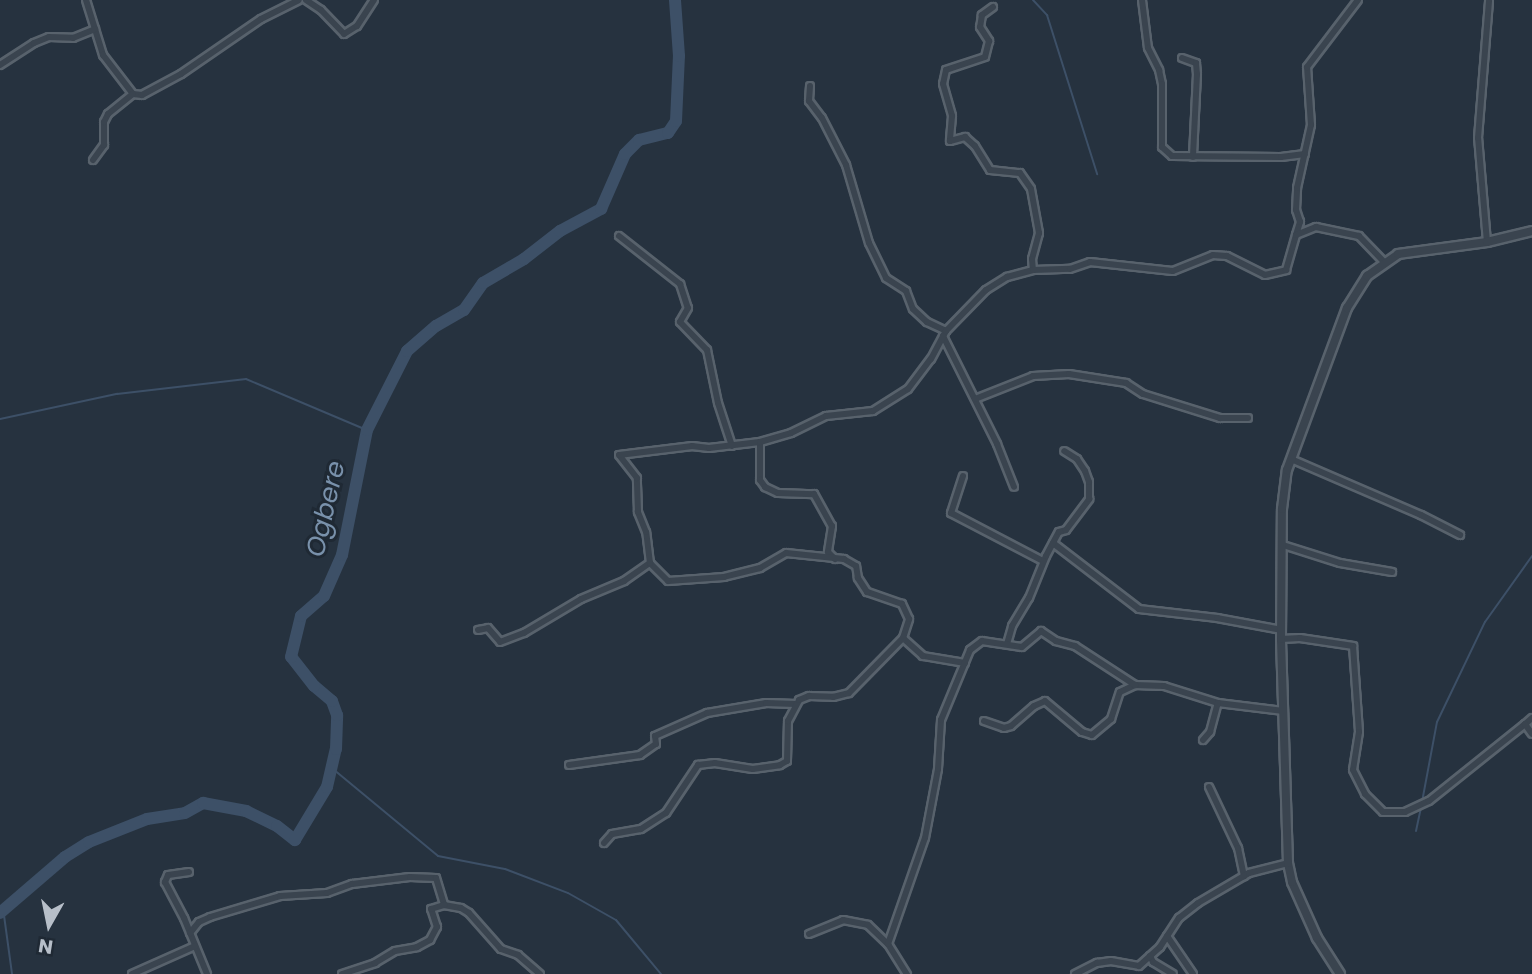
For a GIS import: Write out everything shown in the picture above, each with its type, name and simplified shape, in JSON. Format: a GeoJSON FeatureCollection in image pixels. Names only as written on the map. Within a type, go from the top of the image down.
{"type":"FeatureCollection","features":[{"type":"Feature","properties":{"kind":"street"},"geometry":{"type":"LineString","coordinates":[[86,0],[103,55],[133,94]]}},
{"type":"Feature","properties":{"kind":"street"},"geometry":{"type":"LineString","coordinates":[[93,160],[104,145],[104,122],[108,114],[133,94],[142,95],[156,89],[261,19],[299,0]]}},
{"type":"Feature","properties":{"kind":"street"},"geometry":{"type":"LineString","coordinates":[[306,0],[321,10],[344,34],[358,26],[374,0]]}},
{"type":"Feature","properties":{"kind":"street"},"geometry":{"type":"LineString","coordinates":[[1142,0],[1148,48],[1159,70],[1162,85],[1163,146],[1172,156],[1281,157],[1305,153]]}},
{"type":"Feature","properties":{"kind":"street"},"geometry":{"type":"LineString","coordinates":[[604,843],[612,834],[641,829],[666,813],[698,765],[715,763],[753,769],[787,761],[788,721],[796,704],[809,696],[833,697],[849,693],[903,638],[909,619],[902,604],[867,592],[858,578],[856,566],[835,559],[786,553],[760,568],[712,580],[668,580],[650,563],[646,532],[638,512],[637,478],[620,455],[692,446],[732,446],[760,442],[791,433],[826,416],[873,411],[908,389],[931,359],[945,333],[986,290],[1007,277],[1033,271],[1070,269],[1090,262],[1172,271],[1213,255],[1227,256],[1265,275],[1286,270],[1300,222],[1296,210],[1297,188],[1311,125],[1307,67],[1358,0]]}},
{"type":"Feature","properties":{"kind":"street"},"geometry":{"type":"LineString","coordinates":[[1487,242],[1478,138],[1489,0]]}},
{"type":"Feature","properties":{"kind":"street"},"geometry":{"type":"LineString","coordinates":[[993,7],[982,15],[980,27],[989,41],[985,57],[946,70],[943,84],[951,116],[950,141],[965,137],[975,146],[990,170],[1020,173],[1031,189],[1039,233],[1032,259],[1033,271]]}},
{"type":"Feature","properties":{"kind":"street"},"geometry":{"type":"LineString","coordinates":[[0,65],[34,43],[49,37],[73,38],[95,29]]}},
{"type":"Feature","properties":{"kind":"street"},"geometry":{"type":"LineString","coordinates":[[1182,58],[1196,63],[1193,157]]}},
{"type":"Feature","properties":{"kind":"street"},"geometry":{"type":"LineString","coordinates":[[810,86],[809,101],[822,118],[846,165],[869,243],[886,278],[906,291],[913,309],[945,333],[1014,486]]}},
{"type":"Feature","properties":{"kind":"street"},"geometry":{"type":"LineString","coordinates":[[1296,235],[1316,227],[1360,236],[1385,263]]}},
{"type":"Feature","properties":{"kind":"street"},"geometry":{"type":"LineString","coordinates":[[1340,974],[1317,938],[1292,881],[1288,863],[1282,634],[1284,485],[1291,459],[1347,308],[1367,276],[1398,254],[1487,242],[1532,231]]}},
{"type":"Feature","properties":{"kind":"street"},"geometry":{"type":"LineString","coordinates":[[619,236],[680,284],[688,308],[680,322],[707,350],[718,403],[732,446]]}},
{"type":"Feature","properties":{"kind":"street"},"geometry":{"type":"LineString","coordinates":[[975,399],[1033,376],[1079,375],[1126,383],[1143,394],[1220,418],[1248,418]]}},
{"type":"Feature","properties":{"kind":"street"},"geometry":{"type":"LineString","coordinates":[[760,442],[760,480],[765,487],[778,493],[814,494],[832,526],[828,552],[835,559]]}},
{"type":"Feature","properties":{"kind":"street"},"geometry":{"type":"LineString","coordinates":[[1007,645],[1012,626],[1029,598],[1053,543],[1088,499],[1089,482],[1085,471],[1077,459],[1064,451]]}},
{"type":"Feature","properties":{"kind":"street"},"geometry":{"type":"LineString","coordinates":[[1291,459],[1420,515],[1460,536]]}},
{"type":"Feature","properties":{"kind":"street"},"geometry":{"type":"LineString","coordinates":[[964,476],[951,513],[1044,561]]}},
{"type":"Feature","properties":{"kind":"street"},"geometry":{"type":"LineString","coordinates":[[1053,543],[1139,609],[1217,618],[1300,638],[1353,646],[1359,732],[1353,770],[1365,794],[1383,812],[1405,812],[1429,801],[1532,718]]}},
{"type":"Feature","properties":{"kind":"street"},"geometry":{"type":"LineString","coordinates":[[1283,545],[1340,563],[1392,572]]}},
{"type":"Feature","properties":{"kind":"street"},"geometry":{"type":"LineString","coordinates":[[478,630],[488,628],[500,642],[524,633],[580,599],[624,581],[650,563]]}},
{"type":"Feature","properties":{"kind":"street"},"geometry":{"type":"LineString","coordinates":[[888,944],[925,838],[938,769],[941,720],[970,650],[982,641],[1021,648],[1041,631],[1056,641],[1075,646],[1135,685]]}},
{"type":"Feature","properties":{"kind":"street"},"geometry":{"type":"LineString","coordinates":[[903,638],[923,656],[965,663]]}},
{"type":"Feature","properties":{"kind":"street"},"geometry":{"type":"LineString","coordinates":[[984,722],[1004,728],[1011,726],[1034,706],[1045,701],[1082,732],[1092,735],[1111,719],[1119,692],[1135,685],[1164,686],[1218,703],[1283,711]]}},
{"type":"Feature","properties":{"kind":"street"},"geometry":{"type":"LineString","coordinates":[[569,765],[640,755],[656,744],[655,736],[707,713],[766,703],[796,704]]}},
{"type":"Feature","properties":{"kind":"street"},"geometry":{"type":"LineString","coordinates":[[1203,740],[1210,732],[1218,703]]}},
{"type":"Feature","properties":{"kind":"street"},"geometry":{"type":"LineString","coordinates":[[1525,724],[1532,734]]}},
{"type":"Feature","properties":{"kind":"street"},"geometry":{"type":"LineString","coordinates":[[1209,787],[1238,848],[1244,876]]}},
{"type":"Feature","properties":{"kind":"street"},"geometry":{"type":"LineString","coordinates":[[1075,974],[1103,962],[1139,966],[1167,936],[1179,918],[1198,903],[1244,876],[1288,863]]}},
{"type":"Feature","properties":{"kind":"street"},"geometry":{"type":"LineString","coordinates":[[189,872],[168,876],[165,883],[207,974]]}},
{"type":"Feature","properties":{"kind":"street"},"geometry":{"type":"LineString","coordinates":[[190,933],[199,922],[210,917],[280,896],[327,893],[352,884],[410,877],[436,878],[444,905]]}},
{"type":"Feature","properties":{"kind":"street"},"geometry":{"type":"LineString","coordinates":[[342,974],[375,963],[395,951],[417,947],[430,940],[437,927],[430,909],[444,905],[456,906],[469,913],[501,949],[518,955],[540,974]]}},
{"type":"Feature","properties":{"kind":"street"},"geometry":{"type":"LineString","coordinates":[[809,934],[843,920],[877,930],[907,974]]}},
{"type":"Feature","properties":{"kind":"street"},"geometry":{"type":"LineString","coordinates":[[1167,936],[1193,974]]}},
{"type":"Feature","properties":{"kind":"street"},"geometry":{"type":"LineString","coordinates":[[132,974],[195,946]]}},
{"type":"Feature","properties":{"kind":"street"},"geometry":{"type":"LineString","coordinates":[[1150,956],[1153,962],[1173,974]]}},
{"type":"Feature","properties":{"kind":"waterway","name":"Ogbere"},"geometry":{"type":"LineString","coordinates":[[0,913],[65,857],[89,842],[147,819],[185,813],[203,803],[246,811],[277,826],[295,840],[327,787],[336,749],[337,715],[332,701],[314,686],[291,657],[301,616],[324,596],[342,555],[367,430],[407,351],[436,326],[464,310],[483,283],[524,259],[560,231],[601,209],[625,154],[639,140],[668,133],[676,121],[679,56],[675,0]]}},
{"type":"Feature","properties":{"kind":"waterway"},"geometry":{"type":"LineString","coordinates":[[1033,0],[1047,15],[1097,174]]}},
{"type":"Feature","properties":{"kind":"waterway"},"geometry":{"type":"LineString","coordinates":[[0,419],[117,394],[246,379],[367,430]]}},
{"type":"Feature","properties":{"kind":"waterway"},"geometry":{"type":"LineString","coordinates":[[1422,802],[1437,722],[1485,622],[1532,556]]}},
{"type":"Feature","properties":{"kind":"waterway"},"geometry":{"type":"LineString","coordinates":[[333,769],[438,856],[505,869],[568,893],[616,920],[661,974]]}},
{"type":"Feature","properties":{"kind":"waterway"},"geometry":{"type":"LineString","coordinates":[[1416,831],[1421,808]]}},
{"type":"Feature","properties":{"kind":"waterway"},"geometry":{"type":"LineString","coordinates":[[3,908],[12,974]]}}]}
